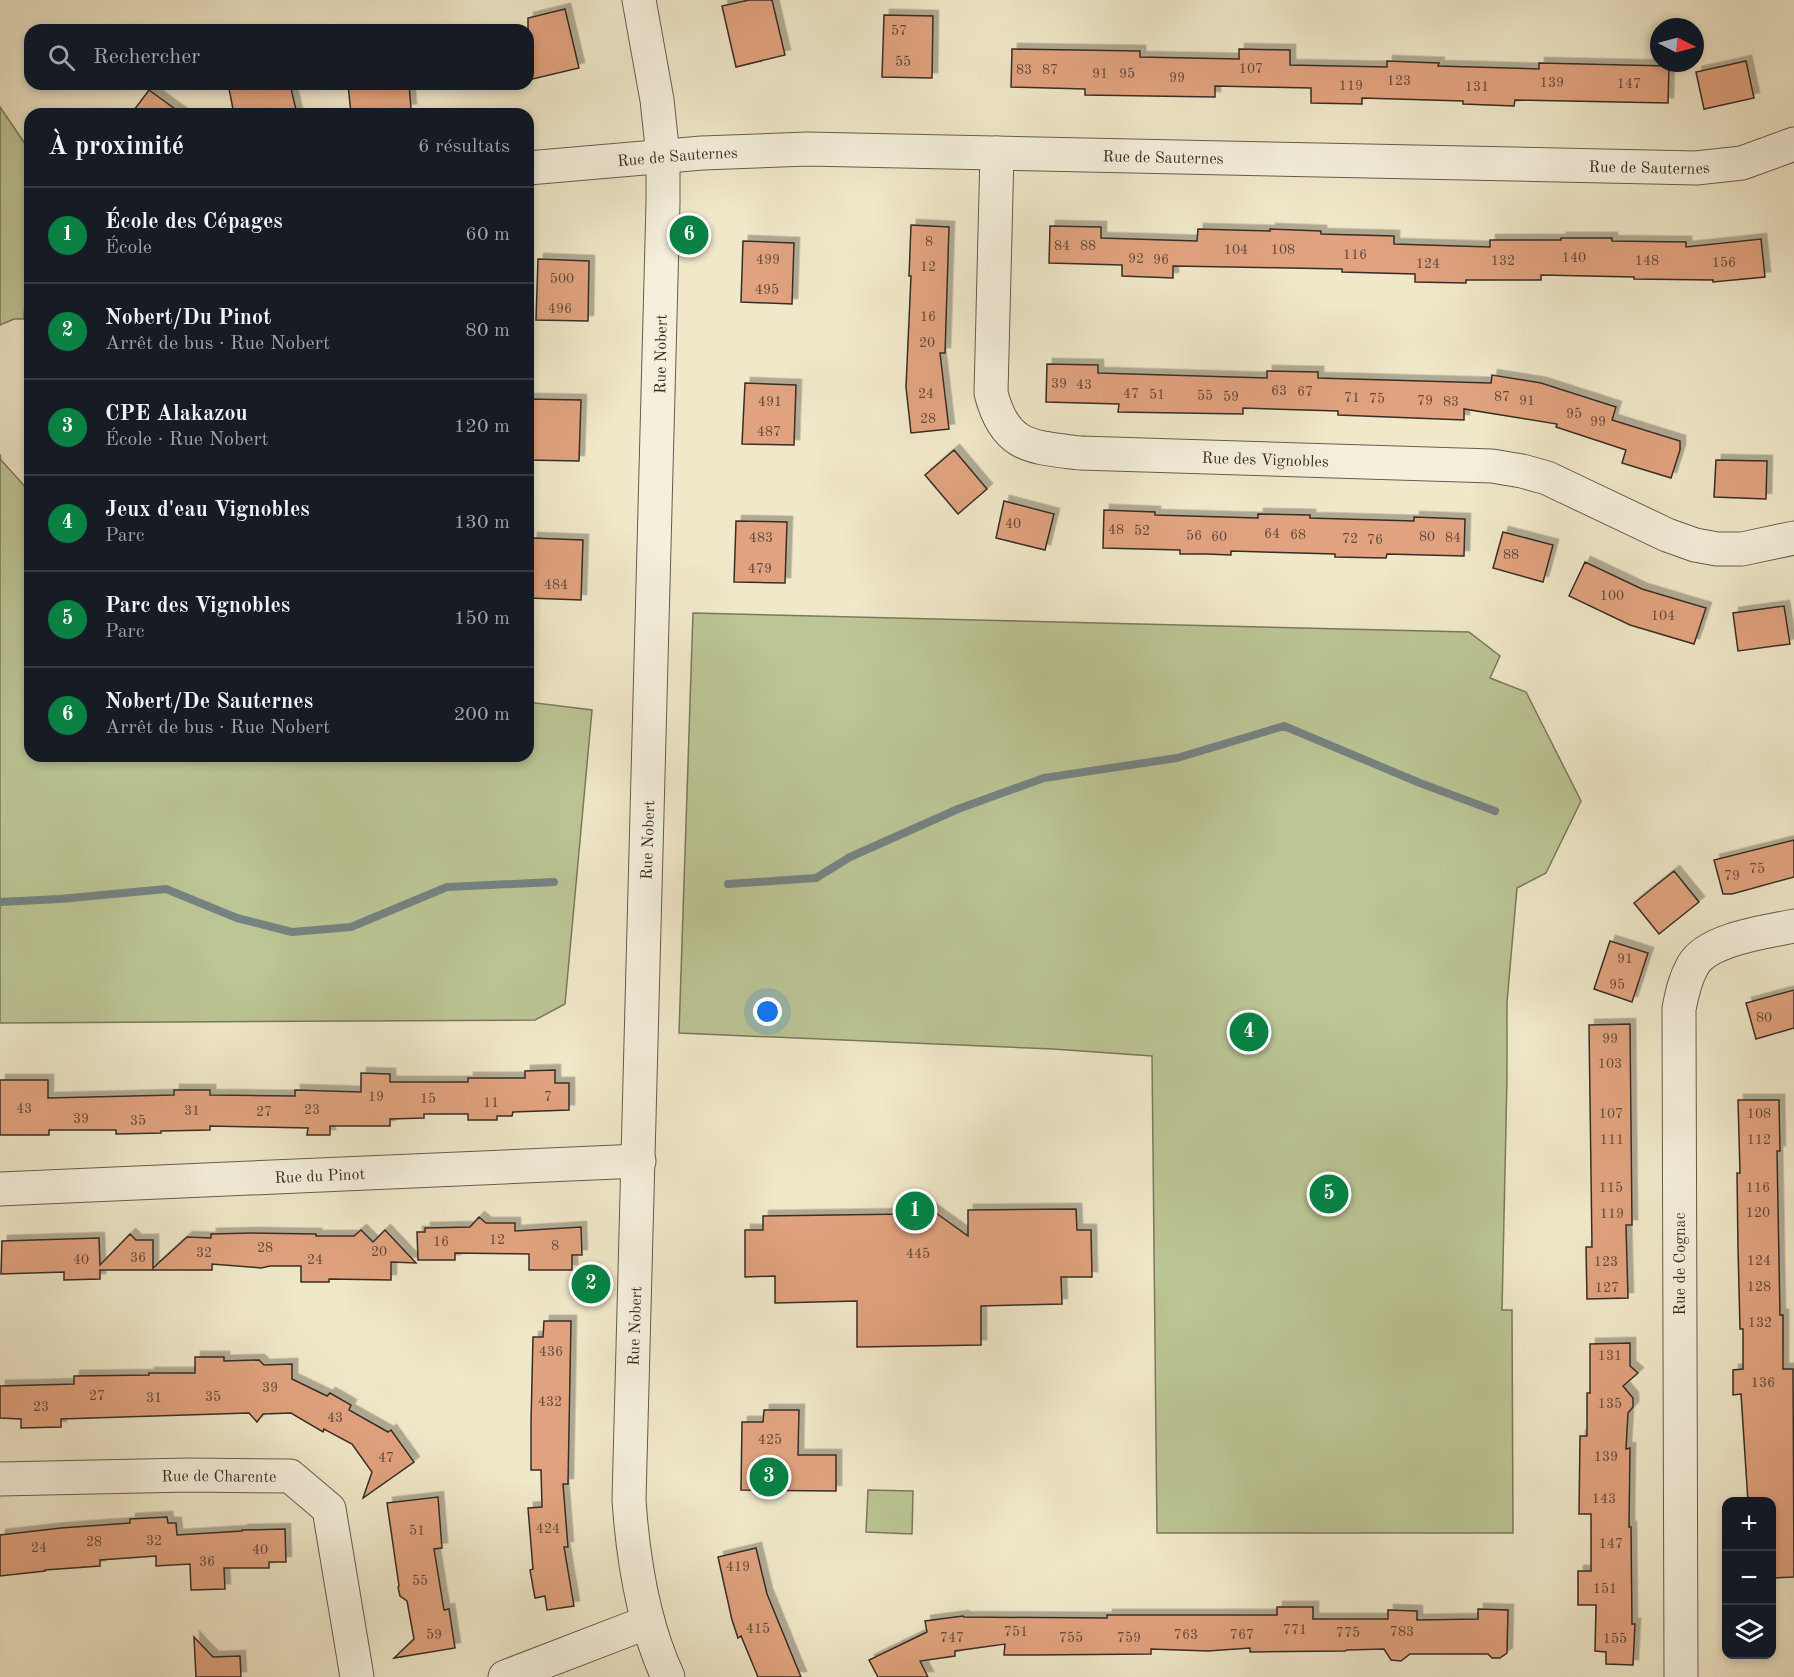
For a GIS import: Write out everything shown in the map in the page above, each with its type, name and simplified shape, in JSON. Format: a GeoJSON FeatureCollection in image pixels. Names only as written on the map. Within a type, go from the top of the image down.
{"type":"FeatureCollection","features":[{"type":"Feature","properties":{"kind":"street","name":"Rue Nobert"},"geometry":{"type":"LineString","coordinates":[[639,0],[657,100],[663,156],[629,1500],[633,1540],[648,1622],[668,1677]]}},
{"type":"Feature","properties":{"kind":"street","name":"Rue de Sauternes"},"geometry":{"type":"LineString","coordinates":[[534,167],[711,152],[807,149],[1696,168],[1742,163],[1794,144]]}},
{"type":"Feature","properties":{"kind":"street","name":"Rue des Vignobles"},"geometry":{"type":"LineString","coordinates":[[997,153],[991,393],[996,411],[1005,428],[1015,437],[1032,446],[1080,453],[1492,466],[1547,478],[1667,535],[1695,545],[1717,549],[1742,549],[1794,538]]}},
{"type":"Feature","properties":{"kind":"street","name":"Rue de Cognac"},"geometry":{"type":"LineString","coordinates":[[1680,1677],[1679,1009],[1683,986],[1694,963],[1709,949],[1734,940],[1794,926]]}},
{"type":"Feature","properties":{"kind":"street","name":"Rue du Pinot"},"geometry":{"type":"LineString","coordinates":[[0,1189],[639,1161]]}},
{"type":"Feature","properties":{"kind":"street","name":"Rue de Charente"},"geometry":{"type":"LineString","coordinates":[[0,1479],[188,1475],[290,1476],[329,1509],[357,1677]]}},
{"type":"Feature","properties":{"kind":"street"},"geometry":{"type":"LineString","coordinates":[[505,1677],[648,1622]]}},
{"type":"Feature","properties":{"kind":"green space"},"geometry":{"type":"Polygon","coordinates":[[[0,107],[24,142],[24,319],[14,319],[0,325],[0,107]]]}},
{"type":"Feature","properties":{"kind":"green space"},"geometry":{"type":"Polygon","coordinates":[[[0,454],[1,460],[24,485],[24,762],[534,762],[534,703],[592,710],[565,1004],[535,1020],[0,1023],[0,454]]]}},
{"type":"Feature","properties":{"kind":"green space"},"geometry":{"type":"Polygon","coordinates":[[[693,613],[1469,632],[1500,656],[1490,678],[1526,692],[1581,801],[1546,873],[1517,888],[1507,1002],[1502,1310],[1512,1310],[1513,1533],[1157,1533],[1152,1056],[1053,1049],[679,1033],[693,613]]]}},
{"type":"Feature","properties":{"kind":"green space"},"geometry":{"type":"Polygon","coordinates":[[[868,1490],[913,1491],[912,1534],[866,1532],[868,1490]]]}},
{"type":"Feature","properties":{"kind":"building"},"geometry":{"type":"Polygon","coordinates":[[[749,0],[772,0],[785,55],[736,67],[722,6],[749,0]]]}},
{"type":"Feature","properties":{"kind":"building"},"geometry":{"type":"Polygon","coordinates":[[[565,9],[579,68],[534,79],[534,24],[528,24],[528,18],[565,9]]]}},
{"type":"Feature","properties":{"kind":"building"},"geometry":{"type":"Polygon","coordinates":[[[884,15],[933,16],[932,78],[882,77],[884,15]]]}},
{"type":"Feature","properties":{"kind":"building"},"geometry":{"type":"Polygon","coordinates":[[[1012,49],[1140,51],[1140,57],[1239,59],[1239,49],[1290,50],[1290,65],[1387,67],[1387,61],[1439,63],[1438,66],[1539,69],[1539,63],[1650,66],[1650,72],[1669,72],[1668,103],[1515,100],[1514,106],[1463,104],[1463,101],[1362,98],[1362,104],[1311,103],[1311,88],[1215,86],[1215,97],[1085,95],[1085,89],[1011,87],[1012,49]]]}},
{"type":"Feature","properties":{"kind":"building"},"geometry":{"type":"Polygon","coordinates":[[[1746,61],[1754,98],[1704,109],[1696,72],[1746,61]]]}},
{"type":"Feature","properties":{"kind":"building"},"geometry":{"type":"Polygon","coordinates":[[[149,90],[174,108],[136,108],[149,90]]]}},
{"type":"Feature","properties":{"kind":"building"},"geometry":{"type":"Polygon","coordinates":[[[229,90],[291,90],[296,108],[233,108],[229,90]]]}},
{"type":"Feature","properties":{"kind":"building"},"geometry":{"type":"Polygon","coordinates":[[[349,90],[409,90],[411,108],[350,108],[349,90]]]}},
{"type":"Feature","properties":{"kind":"building"},"geometry":{"type":"Polygon","coordinates":[[[911,225],[949,227],[945,353],[940,353],[949,429],[911,433],[906,387],[911,225]]]}},
{"type":"Feature","properties":{"kind":"building"},"geometry":{"type":"Polygon","coordinates":[[[1050,226],[1101,227],[1101,238],[1197,241],[1198,229],[1270,231],[1270,229],[1321,231],[1321,234],[1394,236],[1394,244],[1490,247],[1490,240],[1612,238],[1612,241],[1686,242],[1686,247],[1761,239],[1765,277],[1713,282],[1713,280],[1541,275],[1541,280],[1466,280],[1466,283],[1415,282],[1415,274],[1342,272],[1342,269],[1173,266],[1173,278],[1122,276],[1122,265],[1049,263],[1050,226]]]}},
{"type":"Feature","properties":{"kind":"building"},"geometry":{"type":"Polygon","coordinates":[[[743,241],[794,243],[792,304],[741,302],[743,241]]]}},
{"type":"Feature","properties":{"kind":"building"},"geometry":{"type":"Polygon","coordinates":[[[538,259],[589,261],[588,321],[536,320],[538,259]]]}},
{"type":"Feature","properties":{"kind":"building"},"geometry":{"type":"Polygon","coordinates":[[[1047,364],[1098,365],[1098,373],[1267,378],[1267,371],[1318,372],[1318,378],[1491,383],[1492,375],[1541,383],[1616,407],[1612,420],[1680,441],[1680,450],[1671,478],[1622,463],[1626,450],[1556,427],[1557,424],[1464,409],[1464,420],[1338,415],[1338,411],[1243,408],[1243,414],[1118,412],[1119,404],[1046,402],[1047,364]]]}},
{"type":"Feature","properties":{"kind":"building"},"geometry":{"type":"Polygon","coordinates":[[[745,383],[796,385],[794,445],[742,444],[745,383]]]}},
{"type":"Feature","properties":{"kind":"building"},"geometry":{"type":"Polygon","coordinates":[[[534,399],[581,400],[579,461],[534,460],[534,399]]]}},
{"type":"Feature","properties":{"kind":"building"},"geometry":{"type":"Polygon","coordinates":[[[954,450],[987,489],[958,514],[925,475],[954,450]]]}},
{"type":"Feature","properties":{"kind":"building"},"geometry":{"type":"Polygon","coordinates":[[[1716,460],[1767,461],[1766,499],[1714,497],[1716,460]]]}},
{"type":"Feature","properties":{"kind":"building"},"geometry":{"type":"Polygon","coordinates":[[[1004,501],[1054,514],[1045,550],[996,538],[1004,501]]]}},
{"type":"Feature","properties":{"kind":"building"},"geometry":{"type":"Polygon","coordinates":[[[1104,510],[1155,512],[1155,515],[1258,518],[1258,514],[1414,521],[1414,517],[1465,519],[1464,556],[1387,554],[1386,558],[1335,557],[1335,554],[1231,551],[1231,555],[1180,554],[1180,550],[1103,548],[1104,510]]]}},
{"type":"Feature","properties":{"kind":"building"},"geometry":{"type":"Polygon","coordinates":[[[736,521],[787,522],[785,583],[734,582],[736,521]]]}},
{"type":"Feature","properties":{"kind":"building"},"geometry":{"type":"Polygon","coordinates":[[[1503,532],[1553,545],[1543,582],[1493,568],[1503,532]]]}},
{"type":"Feature","properties":{"kind":"building"},"geometry":{"type":"Polygon","coordinates":[[[534,538],[583,540],[581,600],[534,598],[534,538]]]}},
{"type":"Feature","properties":{"kind":"building"},"geometry":{"type":"Polygon","coordinates":[[[1585,562],[1642,589],[1706,608],[1694,644],[1630,625],[1569,596],[1585,562]]]}},
{"type":"Feature","properties":{"kind":"building"},"geometry":{"type":"Polygon","coordinates":[[[1784,606],[1790,644],[1738,651],[1733,613],[1784,606]]]}},
{"type":"Feature","properties":{"kind":"building"},"geometry":{"type":"Polygon","coordinates":[[[1794,840],[1794,877],[1732,894],[1723,894],[1714,860],[1794,840]]]}},
{"type":"Feature","properties":{"kind":"building"},"geometry":{"type":"Polygon","coordinates":[[[1674,871],[1699,902],[1659,934],[1634,903],[1674,871]]]}},
{"type":"Feature","properties":{"kind":"building"},"geometry":{"type":"Polygon","coordinates":[[[1610,941],[1648,953],[1632,1002],[1594,989],[1610,941]]]}},
{"type":"Feature","properties":{"kind":"building"},"geometry":{"type":"Polygon","coordinates":[[[1794,990],[1794,1028],[1756,1039],[1746,1003],[1794,990]]]}},
{"type":"Feature","properties":{"kind":"building"},"geometry":{"type":"Polygon","coordinates":[[[1630,1024],[1632,1225],[1626,1225],[1628,1298],[1587,1299],[1586,1247],[1592,1247],[1589,1025],[1630,1024]]]}},
{"type":"Feature","properties":{"kind":"building"},"geometry":{"type":"Polygon","coordinates":[[[555,1070],[555,1083],[569,1083],[569,1110],[513,1112],[512,1116],[497,1116],[497,1120],[468,1120],[468,1114],[424,1114],[424,1118],[390,1119],[390,1126],[330,1126],[330,1135],[307,1135],[308,1128],[210,1126],[210,1130],[161,1131],[161,1133],[116,1134],[116,1130],[49,1130],[49,1135],[0,1135],[0,1080],[48,1080],[48,1098],[174,1095],[174,1090],[210,1090],[210,1095],[295,1096],[295,1090],[361,1092],[361,1073],[390,1074],[390,1082],[468,1082],[468,1078],[525,1078],[525,1071],[555,1070]]]}},
{"type":"Feature","properties":{"kind":"building"},"geometry":{"type":"Polygon","coordinates":[[[1738,1100],[1779,1100],[1780,1151],[1777,1151],[1780,1315],[1783,1315],[1783,1369],[1793,1369],[1794,1577],[1776,1578],[1776,1497],[1748,1497],[1741,1394],[1733,1395],[1733,1370],[1743,1369],[1738,1248],[1737,1173],[1740,1173],[1738,1100]]]}},
{"type":"Feature","properties":{"kind":"building"},"geometry":{"type":"Polygon","coordinates":[[[918,1200],[968,1236],[968,1210],[1076,1209],[1077,1230],[1091,1230],[1092,1277],[1061,1277],[1062,1304],[981,1306],[981,1345],[857,1347],[857,1301],[775,1303],[775,1276],[745,1277],[745,1230],[763,1230],[763,1216],[906,1214],[918,1200]]]}},
{"type":"Feature","properties":{"kind":"building"},"geometry":{"type":"Polygon","coordinates":[[[479,1217],[486,1223],[515,1223],[515,1231],[581,1227],[582,1255],[572,1255],[572,1270],[529,1270],[529,1254],[455,1253],[455,1260],[418,1260],[417,1232],[425,1232],[425,1228],[470,1227],[479,1217]]]}},
{"type":"Feature","properties":{"kind":"building"},"geometry":{"type":"Polygon","coordinates":[[[361,1230],[373,1242],[385,1230],[416,1263],[391,1262],[391,1280],[329,1279],[329,1282],[301,1282],[301,1266],[261,1268],[212,1264],[212,1270],[100,1270],[100,1279],[64,1280],[64,1272],[1,1274],[2,1241],[99,1238],[100,1265],[130,1234],[136,1240],[153,1240],[153,1268],[187,1237],[211,1238],[211,1234],[251,1233],[354,1236],[361,1230]]]}},
{"type":"Feature","properties":{"kind":"building"},"geometry":{"type":"Polygon","coordinates":[[[544,1321],[571,1321],[568,1484],[563,1484],[568,1547],[564,1547],[574,1606],[547,1610],[545,1596],[535,1598],[530,1570],[533,1569],[528,1508],[542,1507],[541,1470],[531,1470],[531,1422],[533,1337],[543,1337],[544,1321]]]}},
{"type":"Feature","properties":{"kind":"building"},"geometry":{"type":"Polygon","coordinates":[[[1630,1343],[1630,1366],[1638,1373],[1623,1386],[1633,1398],[1633,1407],[1628,1413],[1626,1449],[1630,1448],[1629,1527],[1631,1527],[1632,1624],[1635,1624],[1633,1665],[1606,1664],[1606,1652],[1595,1651],[1596,1605],[1578,1605],[1578,1571],[1591,1571],[1591,1514],[1579,1514],[1580,1436],[1587,1436],[1590,1344],[1630,1343]]]}},
{"type":"Feature","properties":{"kind":"building"},"geometry":{"type":"Polygon","coordinates":[[[195,1357],[224,1357],[224,1361],[259,1360],[264,1365],[292,1364],[292,1379],[327,1396],[330,1393],[351,1405],[349,1410],[388,1432],[391,1430],[414,1462],[363,1498],[372,1472],[352,1444],[324,1429],[323,1432],[291,1413],[263,1414],[257,1422],[249,1413],[61,1419],[61,1427],[21,1428],[21,1419],[0,1418],[0,1386],[74,1384],[74,1376],[195,1373],[195,1357]]]}},
{"type":"Feature","properties":{"kind":"building"},"geometry":{"type":"Polygon","coordinates":[[[764,1410],[799,1410],[798,1455],[836,1455],[836,1491],[741,1490],[742,1422],[763,1422],[764,1410]]]}},
{"type":"Feature","properties":{"kind":"building"},"geometry":{"type":"Polygon","coordinates":[[[438,1497],[442,1548],[434,1549],[444,1610],[449,1609],[455,1648],[394,1658],[414,1639],[407,1601],[400,1596],[398,1587],[387,1503],[438,1497]]]}},
{"type":"Feature","properties":{"kind":"building"},"geometry":{"type":"Polygon","coordinates":[[[167,1517],[168,1523],[176,1523],[177,1535],[285,1529],[286,1562],[269,1562],[269,1568],[224,1568],[225,1589],[191,1590],[190,1564],[156,1566],[156,1556],[100,1560],[100,1566],[0,1576],[0,1535],[130,1523],[130,1519],[167,1517]]]}},
{"type":"Feature","properties":{"kind":"building"},"geometry":{"type":"Polygon","coordinates":[[[756,1548],[767,1594],[801,1677],[758,1677],[741,1636],[738,1638],[718,1557],[756,1548]]]}},
{"type":"Feature","properties":{"kind":"building"},"geometry":{"type":"Polygon","coordinates":[[[1277,1607],[1313,1607],[1313,1619],[1388,1619],[1388,1610],[1417,1611],[1417,1620],[1478,1619],[1478,1609],[1508,1610],[1507,1653],[1500,1658],[1492,1658],[1488,1654],[1410,1654],[1401,1661],[1391,1660],[1384,1649],[1250,1652],[1250,1648],[1208,1651],[1151,1649],[1151,1654],[1004,1655],[1005,1644],[955,1651],[955,1656],[920,1661],[928,1677],[878,1677],[869,1660],[927,1632],[925,1621],[963,1616],[1107,1618],[1107,1615],[1277,1615],[1277,1607]]]}},
{"type":"Feature","properties":{"kind":"building"},"geometry":{"type":"Polygon","coordinates":[[[194,1637],[213,1657],[240,1656],[241,1677],[196,1677],[194,1637]]]}},
{"type":"Feature","properties":{"kind":"waterway"},"geometry":{"type":"LineString","coordinates":[[728,884],[816,878],[850,857],[958,809],[1044,778],[1177,758],[1284,726],[1420,783],[1495,811]]}},
{"type":"Feature","properties":{"kind":"waterway"},"geometry":{"type":"LineString","coordinates":[[0,902],[166,889],[237,918],[292,932],[351,927],[447,887],[554,882]]}},
{"type":"Feature","properties":{"kind":"place","name":"Nobert/De Sauternes"},"geometry":{"type":"Point","coordinates":[689,235]}},
{"type":"Feature","properties":{"kind":"place","name":"Jeux d'eau Vignobles"},"geometry":{"type":"Point","coordinates":[1249,1032]}},
{"type":"Feature","properties":{"kind":"place","name":"Parc des Vignobles"},"geometry":{"type":"Point","coordinates":[1329,1194]}},
{"type":"Feature","properties":{"kind":"place","name":"École des Cépages"},"geometry":{"type":"Point","coordinates":[915,1211]}},
{"type":"Feature","properties":{"kind":"place","name":"Nobert/Du Pinot"},"geometry":{"type":"Point","coordinates":[591,1284]}},
{"type":"Feature","properties":{"kind":"place","name":"CPE Alakazou"},"geometry":{"type":"Point","coordinates":[769,1477]}}]}
